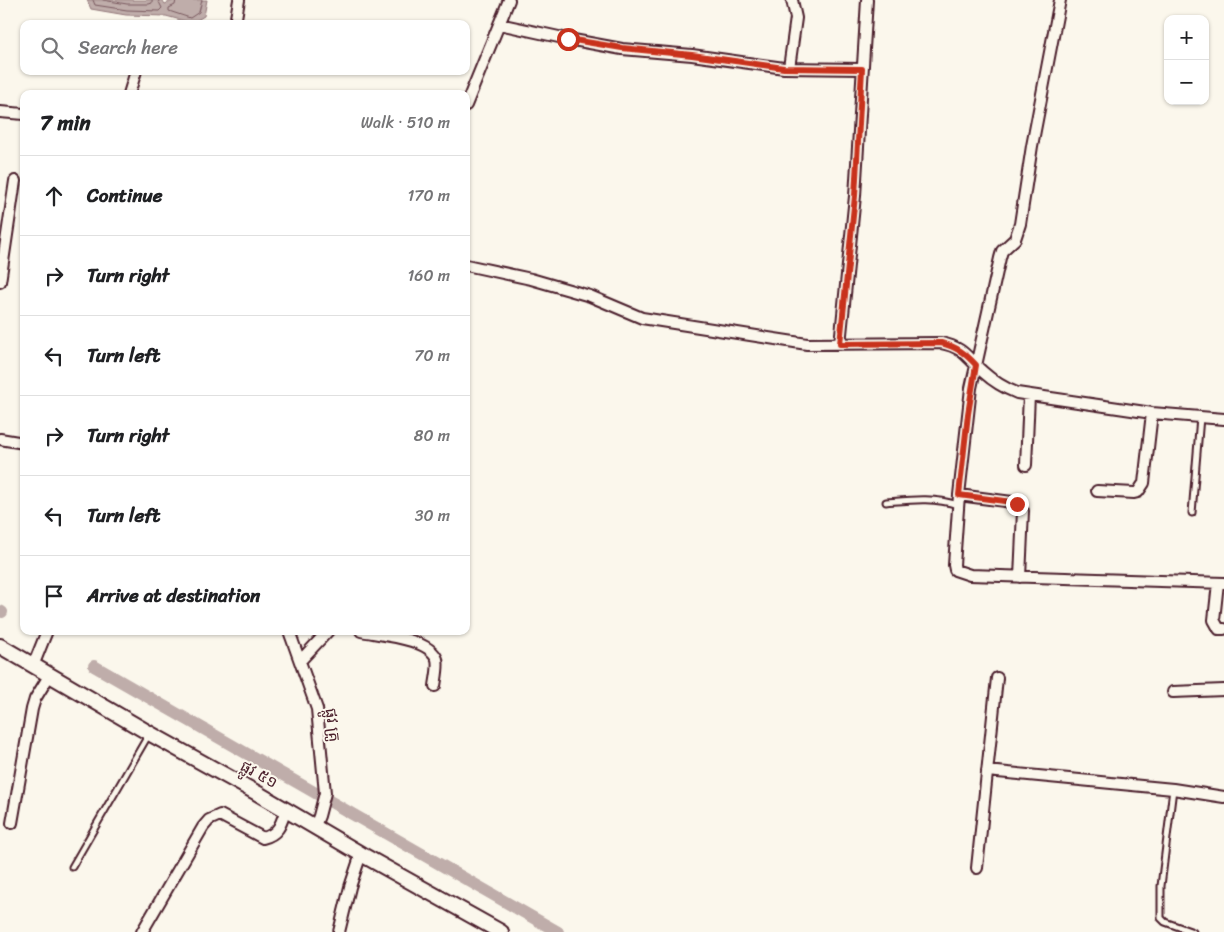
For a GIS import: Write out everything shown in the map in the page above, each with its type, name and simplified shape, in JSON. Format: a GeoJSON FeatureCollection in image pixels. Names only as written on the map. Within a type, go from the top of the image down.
{"type":"FeatureCollection","features":[{"type":"Feature","properties":{"kind":"main road","name":"ផ្លូវ ៥១"},"geometry":{"type":"LineString","coordinates":[[0,646],[33,666],[46,681],[149,733],[286,809],[317,821],[361,854],[501,932]]}},
{"type":"Feature","properties":{"kind":"street"},"geometry":{"type":"LineString","coordinates":[[236,20],[239,0]]}},
{"type":"Feature","properties":{"kind":"street"},"geometry":{"type":"LineString","coordinates":[[470,94],[509,0]]}},
{"type":"Feature","properties":{"kind":"street"},"geometry":{"type":"LineString","coordinates":[[789,68],[796,18],[792,0]]}},
{"type":"Feature","properties":{"kind":"street"},"geometry":{"type":"LineString","coordinates":[[840,344],[855,196],[867,0]]}},
{"type":"Feature","properties":{"kind":"street"},"geometry":{"type":"LineString","coordinates":[[1060,0],[1032,146],[1020,224],[1015,239],[1002,251],[976,365],[958,500],[955,570],[970,575],[1221,583],[1214,620],[1219,629],[1224,629]]}},
{"type":"Feature","properties":{"kind":"street"},"geometry":{"type":"LineString","coordinates":[[499,24],[568,39],[622,48],[789,68],[862,69]]}},
{"type":"Feature","properties":{"kind":"street"},"geometry":{"type":"LineString","coordinates":[[130,90],[135,75]]}},
{"type":"Feature","properties":{"kind":"street"},"geometry":{"type":"LineString","coordinates":[[0,112],[20,114]]}},
{"type":"Feature","properties":{"kind":"street"},"geometry":{"type":"LineString","coordinates":[[0,282],[16,181]]}},
{"type":"Feature","properties":{"kind":"street"},"geometry":{"type":"LineString","coordinates":[[470,266],[531,279],[590,296],[642,318],[807,344],[941,343],[967,354],[993,380],[1007,389],[1029,395],[1152,413],[1224,419]]}},
{"type":"Feature","properties":{"kind":"street"},"geometry":{"type":"LineString","coordinates":[[1026,465],[1029,395]]}},
{"type":"Feature","properties":{"kind":"street"},"geometry":{"type":"LineString","coordinates":[[1097,490],[1134,492],[1141,489],[1144,483],[1152,413]]}},
{"type":"Feature","properties":{"kind":"street"},"geometry":{"type":"LineString","coordinates":[[0,439],[20,442]]}},
{"type":"Feature","properties":{"kind":"street"},"geometry":{"type":"LineString","coordinates":[[958,500],[1012,502],[1023,511],[1020,577]]}},
{"type":"Feature","properties":{"kind":"street"},"geometry":{"type":"LineString","coordinates":[[33,666],[45,635]]}},
{"type":"Feature","properties":{"kind":"street","name":"ផ្លូវ គ្រូ"},"geometry":{"type":"LineString","coordinates":[[290,635],[317,709],[325,793],[317,821]]}},
{"type":"Feature","properties":{"kind":"street"},"geometry":{"type":"LineString","coordinates":[[300,661],[324,635]]}},
{"type":"Feature","properties":{"kind":"street"},"geometry":{"type":"LineString","coordinates":[[380,635],[422,644],[431,650],[437,659],[435,686]]}},
{"type":"Feature","properties":{"kind":"street"},"geometry":{"type":"LineString","coordinates":[[977,868],[997,678]]}},
{"type":"Feature","properties":{"kind":"street"},"geometry":{"type":"LineString","coordinates":[[12,823],[30,718],[36,699],[46,681]]}},
{"type":"Feature","properties":{"kind":"street"},"geometry":{"type":"LineString","coordinates":[[1173,692],[1224,690]]}},
{"type":"Feature","properties":{"kind":"street"},"geometry":{"type":"LineString","coordinates":[[987,771],[1173,789],[1224,797]]}},
{"type":"Feature","properties":{"kind":"street"},"geometry":{"type":"LineString","coordinates":[[142,932],[203,827],[209,820],[220,815],[263,838],[272,835],[281,825],[286,809]]}},
{"type":"Feature","properties":{"kind":"street"},"geometry":{"type":"LineString","coordinates":[[339,932],[350,887],[361,854]]}},
{"type":"Feature","properties":{"kind":"lane"},"geometry":{"type":"LineString","coordinates":[[1192,513],[1200,417]]}},
{"type":"Feature","properties":{"kind":"lane"},"geometry":{"type":"LineString","coordinates":[[886,502],[934,499],[958,500]]}},
{"type":"Feature","properties":{"kind":"lane"},"geometry":{"type":"LineString","coordinates":[[72,866],[149,733]]}},
{"type":"Feature","properties":{"kind":"lane"},"geometry":{"type":"LineString","coordinates":[[1173,789],[1161,886],[1161,918],[1164,922],[1194,932]]}},
{"type":"Feature","properties":{"kind":"water"},"geometry":{"type":"Polygon","coordinates":[[[87,0],[162,0],[165,4],[175,0],[207,0],[204,16],[197,20],[181,20],[166,16],[126,15],[91,9],[87,0]]]}},
{"type":"Feature","properties":{"kind":"waterway"},"geometry":{"type":"LineString","coordinates":[[94,666],[558,932]]}},
{"type":"Feature","properties":{"kind":"route"},"geometry":{"type":"LineString","coordinates":[[568,39],[622,48],[692,55],[784,68],[862,69],[855,196],[840,344],[941,343],[952,346],[967,354],[976,365],[968,414],[959,495],[1017,504]]}}]}
